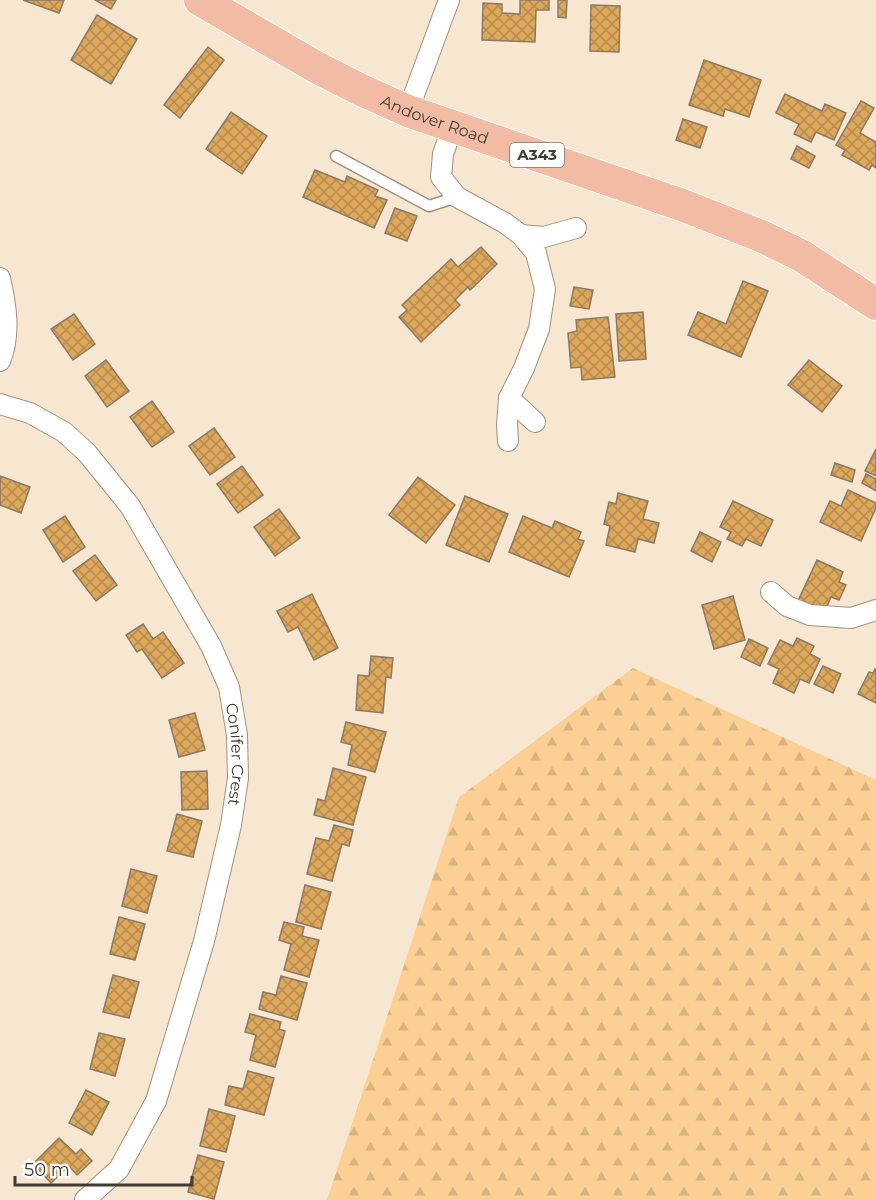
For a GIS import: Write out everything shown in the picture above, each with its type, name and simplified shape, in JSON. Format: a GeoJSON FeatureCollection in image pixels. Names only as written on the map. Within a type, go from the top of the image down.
{"type":"FeatureCollection","features":[{"type":"Feature","properties":{"kind":"main road","name":"Andover Road"},"geometry":{"type":"LineString","coordinates":[[200,0],[316,68],[408,111],[682,205],[761,236],[802,256],[876,304]]}},
{"type":"Feature","properties":{"kind":"street"},"geometry":{"type":"LineString","coordinates":[[408,111],[449,0]]}},
{"type":"Feature","properties":{"kind":"street"},"geometry":{"type":"LineString","coordinates":[[453,126],[443,154],[441,177],[457,197],[506,223],[521,235],[536,253],[544,289],[539,328],[524,368],[509,398],[508,441]]}},
{"type":"Feature","properties":{"kind":"street"},"geometry":{"type":"LineString","coordinates":[[521,235],[543,237],[576,228]]}},
{"type":"Feature","properties":{"kind":"street"},"geometry":{"type":"LineString","coordinates":[[0,278],[5,299],[7,326],[0,361]]}},
{"type":"Feature","properties":{"kind":"street"},"geometry":{"type":"LineString","coordinates":[[509,398],[535,422]]}},
{"type":"Feature","properties":{"kind":"street","name":"Conifer Crest"},"geometry":{"type":"LineString","coordinates":[[0,404],[30,412],[64,432],[87,453],[130,506],[211,646],[229,687],[237,735],[238,778],[231,825],[204,941],[156,1101],[118,1169],[85,1200]]}},
{"type":"Feature","properties":{"kind":"street"},"geometry":{"type":"LineString","coordinates":[[771,591],[787,606],[810,615],[851,618],[876,610]]}},
{"type":"Feature","properties":{"kind":"lane"},"geometry":{"type":"LineString","coordinates":[[336,156],[429,206],[457,197]]}},
{"type":"Feature","properties":{"kind":"green space"},"geometry":{"type":"Polygon","coordinates":[[[633,668],[876,780],[876,1200],[327,1200],[459,797],[633,668]]]}},
{"type":"Feature","properties":{"kind":"building"},"geometry":{"type":"Polygon","coordinates":[[[23,0],[64,0],[59,13],[23,0]]]}},
{"type":"Feature","properties":{"kind":"building"},"geometry":{"type":"Polygon","coordinates":[[[95,0],[116,0],[111,9],[95,0]]]}},
{"type":"Feature","properties":{"kind":"building"},"geometry":{"type":"Polygon","coordinates":[[[520,0],[549,0],[549,10],[536,10],[535,42],[482,40],[483,3],[502,4],[502,13],[520,14],[520,0]]]}},
{"type":"Feature","properties":{"kind":"building"},"geometry":{"type":"Polygon","coordinates":[[[558,0],[567,0],[566,18],[558,17],[558,0]]]}},
{"type":"Feature","properties":{"kind":"building"},"geometry":{"type":"Polygon","coordinates":[[[591,5],[620,6],[619,52],[590,51],[591,5]]]}},
{"type":"Feature","properties":{"kind":"building"},"geometry":{"type":"Polygon","coordinates":[[[97,15],[137,39],[111,84],[71,60],[97,15]]]}},
{"type":"Feature","properties":{"kind":"building"},"geometry":{"type":"Polygon","coordinates":[[[208,47],[224,60],[180,118],[164,105],[208,47]]]}},
{"type":"Feature","properties":{"kind":"building"},"geometry":{"type":"Polygon","coordinates":[[[704,60],[761,80],[749,117],[725,109],[723,116],[689,105],[704,60]]]}},
{"type":"Feature","properties":{"kind":"building"},"geometry":{"type":"Polygon","coordinates":[[[785,94],[822,111],[825,104],[846,113],[834,140],[816,132],[811,142],[794,134],[799,124],[776,113],[785,94]]]}},
{"type":"Feature","properties":{"kind":"building"},"geometry":{"type":"Polygon","coordinates":[[[861,101],[874,108],[860,133],[876,142],[876,168],[872,165],[869,170],[842,155],[845,150],[836,145],[861,101]]]}},
{"type":"Feature","properties":{"kind":"building"},"geometry":{"type":"Polygon","coordinates":[[[231,112],[267,136],[242,174],[206,149],[231,112]]]}},
{"type":"Feature","properties":{"kind":"building"},"geometry":{"type":"Polygon","coordinates":[[[683,119],[707,127],[700,148],[676,140],[683,119]]]}},
{"type":"Feature","properties":{"kind":"building"},"geometry":{"type":"Polygon","coordinates":[[[797,146],[815,156],[809,168],[791,159],[797,146]]]}},
{"type":"Feature","properties":{"kind":"building"},"geometry":{"type":"Polygon","coordinates":[[[315,170],[345,182],[347,176],[378,190],[375,196],[387,200],[374,228],[303,197],[315,170]]]}},
{"type":"Feature","properties":{"kind":"building"},"geometry":{"type":"Polygon","coordinates":[[[395,208],[417,216],[407,241],[385,233],[395,208]]]}},
{"type":"Feature","properties":{"kind":"building"},"geometry":{"type":"Polygon","coordinates":[[[481,247],[497,264],[470,290],[468,287],[455,300],[460,305],[421,342],[399,317],[407,310],[402,305],[451,259],[458,267],[481,247]]]}},
{"type":"Feature","properties":{"kind":"building"},"geometry":{"type":"Polygon","coordinates":[[[743,281],[768,291],[741,357],[688,335],[698,312],[726,324],[743,281]]]}},
{"type":"Feature","properties":{"kind":"building"},"geometry":{"type":"Polygon","coordinates":[[[574,287],[593,290],[589,309],[570,306],[574,287]]]}},
{"type":"Feature","properties":{"kind":"building"},"geometry":{"type":"Polygon","coordinates":[[[643,312],[646,359],[619,361],[616,314],[643,312]]]}},
{"type":"Feature","properties":{"kind":"building"},"geometry":{"type":"Polygon","coordinates":[[[74,314],[95,344],[73,360],[51,329],[74,314]]]}},
{"type":"Feature","properties":{"kind":"building"},"geometry":{"type":"Polygon","coordinates":[[[608,317],[615,377],[582,380],[581,367],[571,368],[568,333],[577,331],[576,320],[608,317]]]}},
{"type":"Feature","properties":{"kind":"building"},"geometry":{"type":"Polygon","coordinates":[[[106,360],[129,391],[107,407],[85,376],[106,360]]]}},
{"type":"Feature","properties":{"kind":"building"},"geometry":{"type":"Polygon","coordinates":[[[809,360],[842,386],[822,412],[788,385],[809,360]]]}},
{"type":"Feature","properties":{"kind":"building"},"geometry":{"type":"Polygon","coordinates":[[[152,401],[174,432],[152,447],[130,417],[152,401]]]}},
{"type":"Feature","properties":{"kind":"building"},"geometry":{"type":"Polygon","coordinates":[[[214,428],[235,457],[210,475],[189,446],[214,428]]]}},
{"type":"Feature","properties":{"kind":"building"},"geometry":{"type":"Polygon","coordinates":[[[876,449],[876,476],[865,471],[876,449]]]}},
{"type":"Feature","properties":{"kind":"building"},"geometry":{"type":"Polygon","coordinates":[[[835,463],[855,470],[852,482],[831,475],[835,463]]]}},
{"type":"Feature","properties":{"kind":"building"},"geometry":{"type":"Polygon","coordinates":[[[242,466],[263,495],[238,513],[217,484],[242,466]]]}},
{"type":"Feature","properties":{"kind":"building"},"geometry":{"type":"Polygon","coordinates":[[[866,474],[876,479],[876,491],[862,483],[866,474]]]}},
{"type":"Feature","properties":{"kind":"building"},"geometry":{"type":"Polygon","coordinates":[[[0,476],[30,487],[21,513],[0,505],[0,476]]]}},
{"type":"Feature","properties":{"kind":"building"},"geometry":{"type":"Polygon","coordinates":[[[418,477],[455,505],[426,543],[389,515],[418,477]]]}},
{"type":"Feature","properties":{"kind":"building"},"geometry":{"type":"Polygon","coordinates":[[[848,490],[876,503],[876,508],[861,541],[820,522],[830,501],[841,506],[848,490]]]}},
{"type":"Feature","properties":{"kind":"building"},"geometry":{"type":"Polygon","coordinates":[[[618,493],[648,501],[643,519],[659,523],[654,543],[638,539],[635,552],[606,545],[610,526],[604,524],[609,502],[616,504],[618,493]]]}},
{"type":"Feature","properties":{"kind":"building"},"geometry":{"type":"Polygon","coordinates":[[[465,496],[508,514],[489,562],[446,545],[465,496]]]}},
{"type":"Feature","properties":{"kind":"building"},"geometry":{"type":"Polygon","coordinates":[[[733,501],[773,520],[761,546],[746,539],[742,546],[727,539],[731,532],[720,527],[733,501]]]}},
{"type":"Feature","properties":{"kind":"building"},"geometry":{"type":"Polygon","coordinates":[[[279,509],[300,538],[275,556],[254,527],[279,509]]]}},
{"type":"Feature","properties":{"kind":"building"},"geometry":{"type":"Polygon","coordinates":[[[65,516],[85,547],[63,562],[43,530],[65,516]]]}},
{"type":"Feature","properties":{"kind":"building"},"geometry":{"type":"Polygon","coordinates":[[[523,516],[552,528],[555,521],[581,532],[578,539],[584,541],[569,577],[509,552],[523,516]]]}},
{"type":"Feature","properties":{"kind":"building"},"geometry":{"type":"Polygon","coordinates":[[[700,532],[721,542],[712,562],[691,551],[700,532]]]}},
{"type":"Feature","properties":{"kind":"building"},"geometry":{"type":"Polygon","coordinates":[[[95,555],[117,585],[96,601],[73,571],[95,555]]]}},
{"type":"Feature","properties":{"kind":"building"},"geometry":{"type":"Polygon","coordinates":[[[817,560],[843,572],[839,582],[846,585],[839,600],[831,597],[824,613],[798,601],[817,560]]]}},
{"type":"Feature","properties":{"kind":"building"},"geometry":{"type":"Polygon","coordinates":[[[312,594],[338,648],[314,660],[298,627],[288,632],[277,611],[312,594]]]}},
{"type":"Feature","properties":{"kind":"building"},"geometry":{"type":"Polygon","coordinates":[[[733,596],[745,640],[714,649],[702,605],[733,596]]]}},
{"type":"Feature","properties":{"kind":"building"},"geometry":{"type":"Polygon","coordinates":[[[143,624],[153,639],[163,632],[184,663],[162,678],[142,649],[137,652],[126,635],[143,624]]]}},
{"type":"Feature","properties":{"kind":"building"},"geometry":{"type":"Polygon","coordinates":[[[797,638],[814,646],[810,654],[820,659],[809,683],[800,679],[794,693],[773,683],[779,669],[768,664],[780,640],[793,646],[797,638]]]}},
{"type":"Feature","properties":{"kind":"building"},"geometry":{"type":"Polygon","coordinates":[[[749,639],[768,648],[760,666],[741,657],[749,639]]]}},
{"type":"Feature","properties":{"kind":"building"},"geometry":{"type":"Polygon","coordinates":[[[371,656],[393,658],[391,678],[386,677],[383,713],[356,710],[358,675],[369,676],[371,656]]]}},
{"type":"Feature","properties":{"kind":"building"},"geometry":{"type":"Polygon","coordinates":[[[823,666],[841,674],[833,693],[814,684],[823,666]]]}},
{"type":"Feature","properties":{"kind":"building"},"geometry":{"type":"Polygon","coordinates":[[[875,669],[876,703],[858,694],[869,672],[873,673],[875,669]]]}},
{"type":"Feature","properties":{"kind":"building"},"geometry":{"type":"Polygon","coordinates":[[[195,713],[205,750],[179,757],[169,720],[195,713]]]}},
{"type":"Feature","properties":{"kind":"building"},"geometry":{"type":"Polygon","coordinates":[[[346,722],[386,732],[375,772],[348,765],[352,745],[341,742],[346,722]]]}},
{"type":"Feature","properties":{"kind":"building"},"geometry":{"type":"Polygon","coordinates":[[[333,768],[366,777],[353,825],[314,815],[318,799],[325,801],[333,768]]]}},
{"type":"Feature","properties":{"kind":"building"},"geometry":{"type":"Polygon","coordinates":[[[207,771],[208,809],[182,810],[181,772],[207,771]]]}},
{"type":"Feature","properties":{"kind":"building"},"geometry":{"type":"Polygon","coordinates":[[[177,814],[202,821],[193,857],[167,851],[177,814]]]}},
{"type":"Feature","properties":{"kind":"building"},"geometry":{"type":"Polygon","coordinates":[[[334,825],[353,830],[349,846],[342,844],[332,881],[307,874],[316,838],[329,841],[334,825]]]}},
{"type":"Feature","properties":{"kind":"building"},"geometry":{"type":"Polygon","coordinates":[[[131,869],[157,876],[147,913],[122,906],[131,869]]]}},
{"type":"Feature","properties":{"kind":"building"},"geometry":{"type":"Polygon","coordinates":[[[305,885],[331,892],[321,929],[296,922],[305,885]]]}},
{"type":"Feature","properties":{"kind":"building"},"geometry":{"type":"Polygon","coordinates":[[[119,917],[145,924],[135,960],[110,954],[119,917]]]}},
{"type":"Feature","properties":{"kind":"building"},"geometry":{"type":"Polygon","coordinates":[[[284,922],[304,927],[302,936],[319,940],[309,977],[284,970],[291,944],[279,940],[284,922]]]}},
{"type":"Feature","properties":{"kind":"building"},"geometry":{"type":"Polygon","coordinates":[[[113,975],[139,982],[129,1018],[103,1012],[113,975]]]}},
{"type":"Feature","properties":{"kind":"building"},"geometry":{"type":"Polygon","coordinates":[[[281,976],[307,983],[297,1020],[259,1009],[263,992],[276,995],[281,976]]]}},
{"type":"Feature","properties":{"kind":"building"},"geometry":{"type":"Polygon","coordinates":[[[250,1014],[281,1022],[279,1029],[285,1031],[275,1067],[250,1060],[256,1035],[245,1032],[250,1014]]]}},
{"type":"Feature","properties":{"kind":"building"},"geometry":{"type":"Polygon","coordinates":[[[99,1033],[125,1039],[115,1076],[90,1069],[99,1033]]]}},
{"type":"Feature","properties":{"kind":"building"},"geometry":{"type":"Polygon","coordinates":[[[248,1071],[274,1078],[264,1115],[225,1105],[229,1086],[243,1089],[248,1071]]]}},
{"type":"Feature","properties":{"kind":"building"},"geometry":{"type":"Polygon","coordinates":[[[86,1090],[109,1102],[92,1135],[69,1123],[86,1090]]]}},
{"type":"Feature","properties":{"kind":"building"},"geometry":{"type":"Polygon","coordinates":[[[209,1109],[235,1116],[226,1152],[200,1146],[209,1109]]]}},
{"type":"Feature","properties":{"kind":"building"},"geometry":{"type":"Polygon","coordinates":[[[59,1138],[76,1154],[81,1149],[92,1161],[77,1175],[69,1166],[51,1183],[33,1164],[59,1138]]]}},
{"type":"Feature","properties":{"kind":"building"},"geometry":{"type":"Polygon","coordinates":[[[198,1155],[224,1162],[214,1199],[188,1192],[198,1155]]]}}]}
